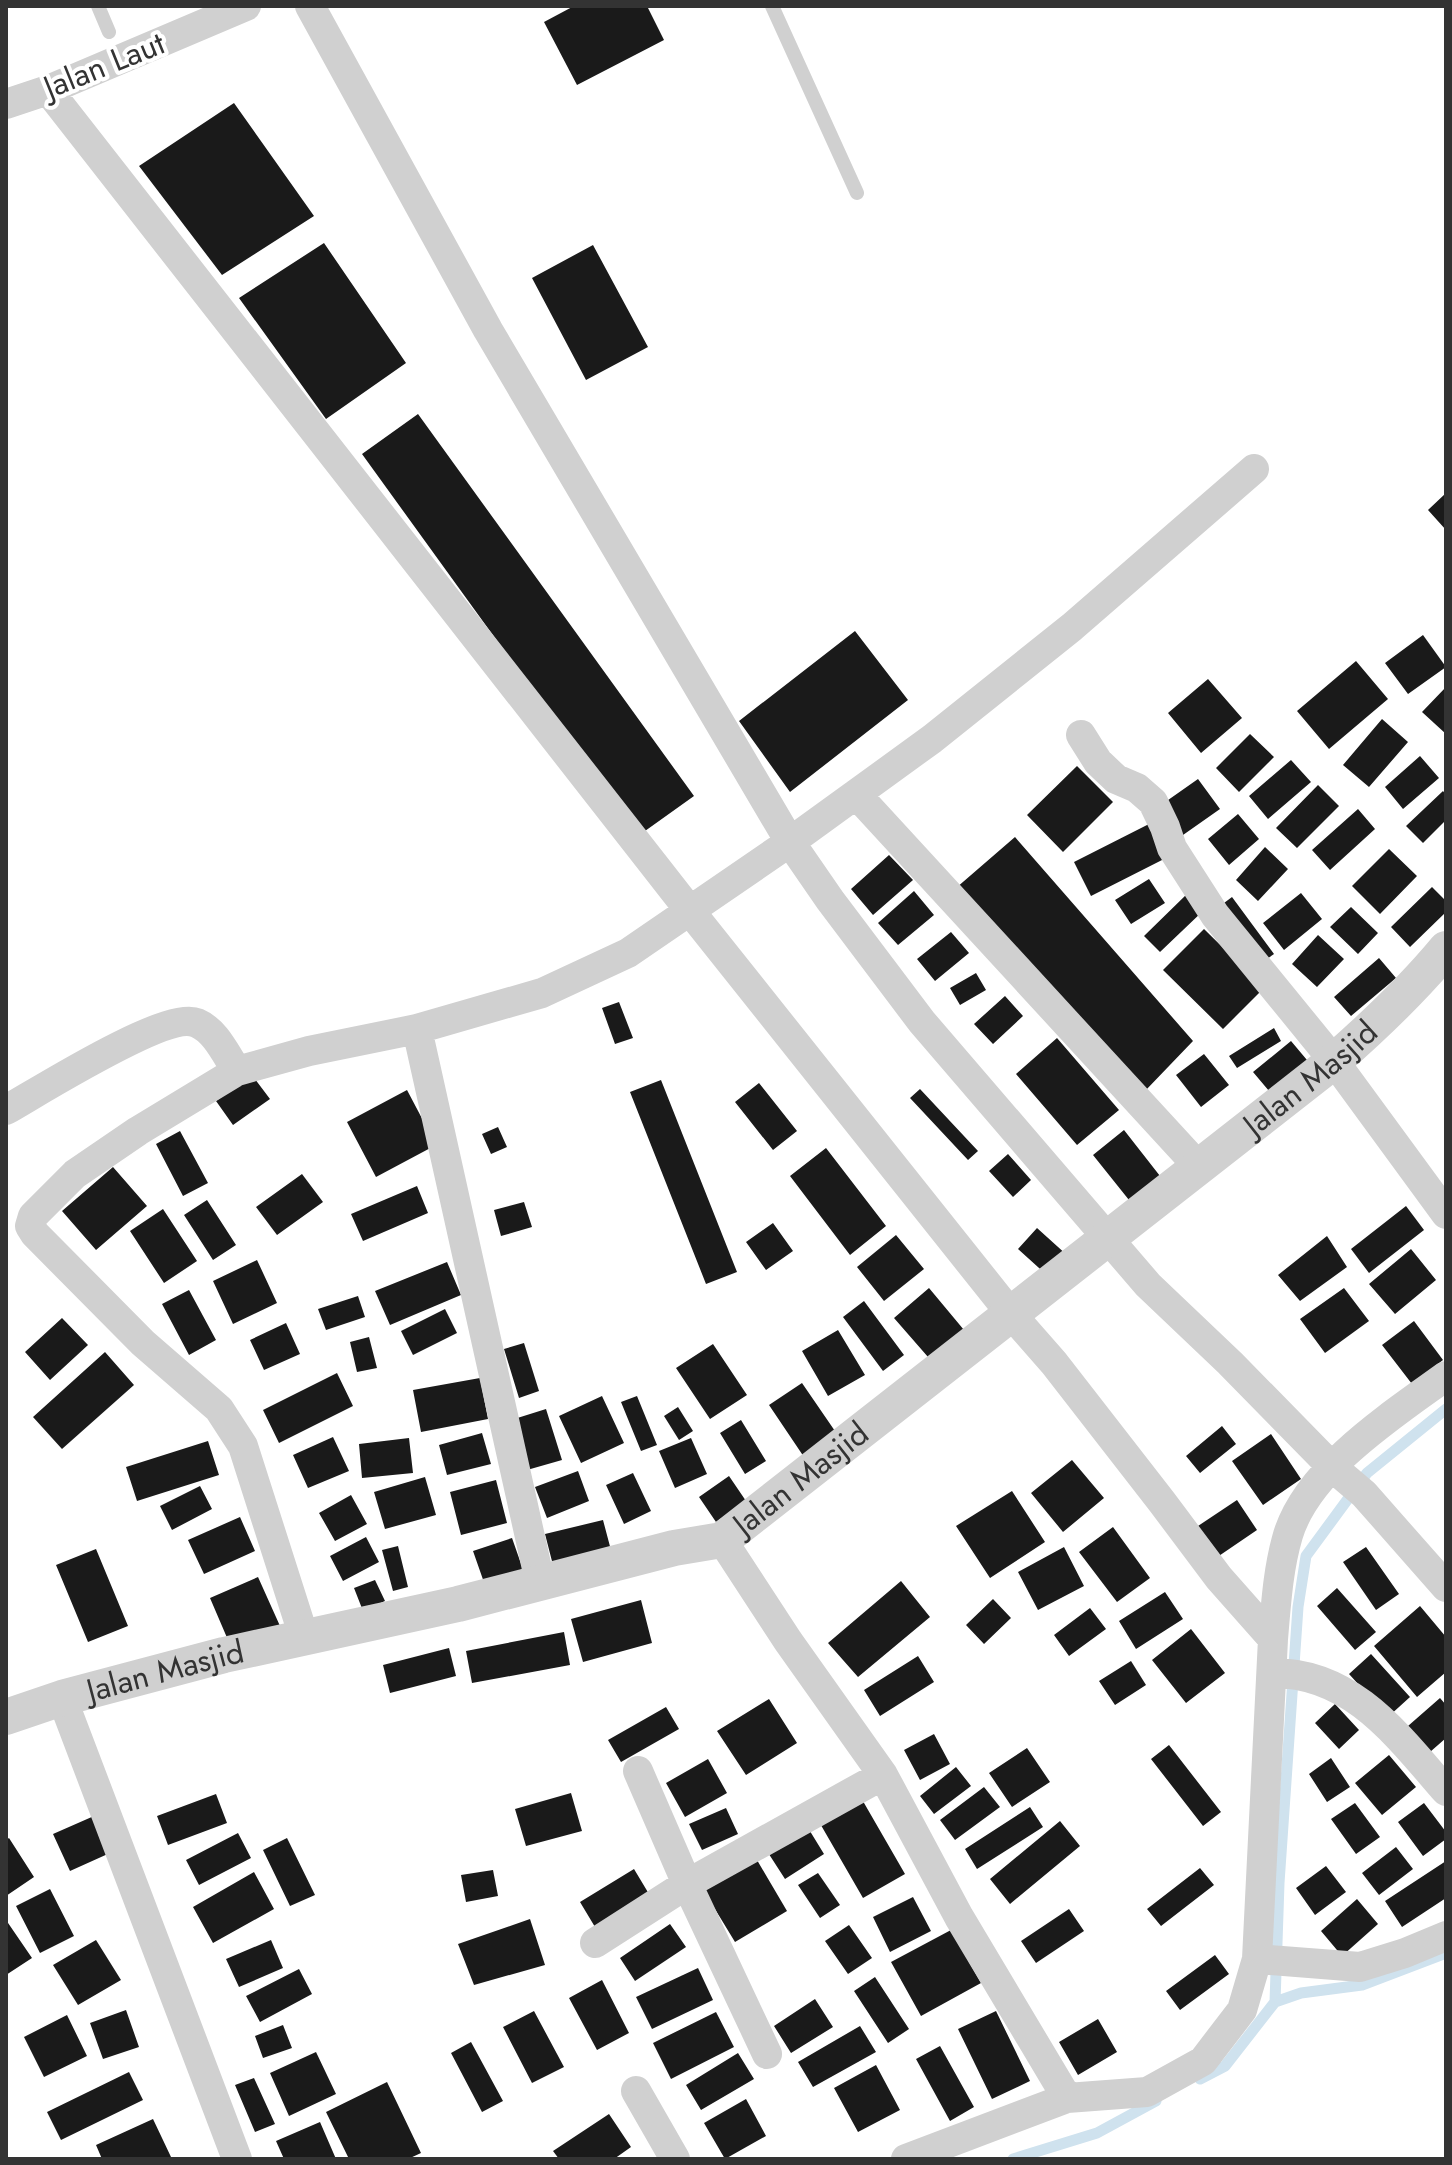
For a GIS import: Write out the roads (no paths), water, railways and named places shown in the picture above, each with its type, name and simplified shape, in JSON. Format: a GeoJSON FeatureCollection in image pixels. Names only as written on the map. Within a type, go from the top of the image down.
{"type":"FeatureCollection","features":[{"type":"Feature","properties":{"kind":"street","name":"Jalan Laut"},"geometry":{"type":"LineString","coordinates":[[6,104],[48,90],[246,6]]}},
{"type":"Feature","properties":{"kind":"street"},"geometry":{"type":"LineString","coordinates":[[313,10],[488,330],[790,842],[830,900],[922,1022],[1148,1285],[1348,1480],[1446,1587]]}},
{"type":"Feature","properties":{"kind":"street"},"geometry":{"type":"LineString","coordinates":[[48,90],[690,911],[1011,1314],[1054,1363],[1219,1578],[1273,1639]]}},
{"type":"Feature","properties":{"kind":"street"},"geometry":{"type":"LineString","coordinates":[[304,1637],[243,1446],[219,1409],[143,1343],[35,1234],[30,1226],[33,1216],[75,1174],[138,1131],[237,1071],[309,1051],[417,1029],[542,993],[628,953],[790,842],[932,739],[1072,627],[1254,469]]}},
{"type":"Feature","properties":{"kind":"street"},"geometry":{"type":"LineString","coordinates":[[1081,735],[1098,762],[1116,779],[1137,788],[1153,802],[1172,848],[1215,915],[1334,1061],[1446,1214]]}},
{"type":"Feature","properties":{"kind":"street"},"geometry":{"type":"LineString","coordinates":[[856,794],[1198,1166]]}},
{"type":"Feature","properties":{"kind":"street","name":"Jalan Masjid"},"geometry":{"type":"LineString","coordinates":[[6,1717],[68,1715],[224,1655],[458,1604],[674,1548],[722,1540],[1334,1061],[1378,1022],[1446,949]]}},
{"type":"Feature","properties":{"kind":"street"},"geometry":{"type":"LineString","coordinates":[[6,1110],[139,1036],[183,1022],[196,1023],[212,1034],[237,1071]]}},
{"type":"Feature","properties":{"kind":"street"},"geometry":{"type":"LineString","coordinates":[[417,1029],[540,1582]]}},
{"type":"Feature","properties":{"kind":"street"},"geometry":{"type":"LineString","coordinates":[[906,2159],[1067,2098],[1147,2092],[1203,2061],[1242,2010],[1259,1959],[1279,1672],[1273,1639],[1277,1590],[1288,1533],[1305,1499],[1348,1480],[1400,1409],[1446,1376]]}},
{"type":"Feature","properties":{"kind":"street"},"geometry":{"type":"LineString","coordinates":[[722,1540],[788,1641],[883,1775],[959,1917],[1067,2098]]}},
{"type":"Feature","properties":{"kind":"street"},"geometry":{"type":"LineString","coordinates":[[1279,1672],[1318,1678],[1362,1702],[1397,1735],[1446,1791]]}},
{"type":"Feature","properties":{"kind":"street"},"geometry":{"type":"LineString","coordinates":[[68,1715],[237,2159]]}},
{"type":"Feature","properties":{"kind":"street"},"geometry":{"type":"LineString","coordinates":[[638,1771],[767,2054]]}},
{"type":"Feature","properties":{"kind":"street"},"geometry":{"type":"LineString","coordinates":[[595,1943],[687,1884],[883,1775]]}},
{"type":"Feature","properties":{"kind":"street"},"geometry":{"type":"LineString","coordinates":[[1259,1959],[1360,1967],[1446,1936]]}},
{"type":"Feature","properties":{"kind":"street"},"geometry":{"type":"LineString","coordinates":[[636,2091],[675,2159]]}},
{"type":"Feature","properties":{"kind":"lane"},"geometry":{"type":"LineString","coordinates":[[98,6],[109,32]]}},
{"type":"Feature","properties":{"kind":"lane"},"geometry":{"type":"LineString","coordinates":[[772,6],[857,193]]}},
{"type":"Feature","properties":{"kind":"waterway"},"geometry":{"type":"LineString","coordinates":[[1200,2079],[1225,2066],[1275,2002],[1279,1883],[1298,1607],[1306,1556],[1367,1473],[1446,1409]]}},
{"type":"Feature","properties":{"kind":"waterway"},"geometry":{"type":"LineString","coordinates":[[1275,2002],[1301,1993],[1362,1985],[1446,1953]]}},
{"type":"Feature","properties":{"kind":"waterway"},"geometry":{"type":"LineString","coordinates":[[1013,2159],[1097,2133],[1156,2101]]}}]}
